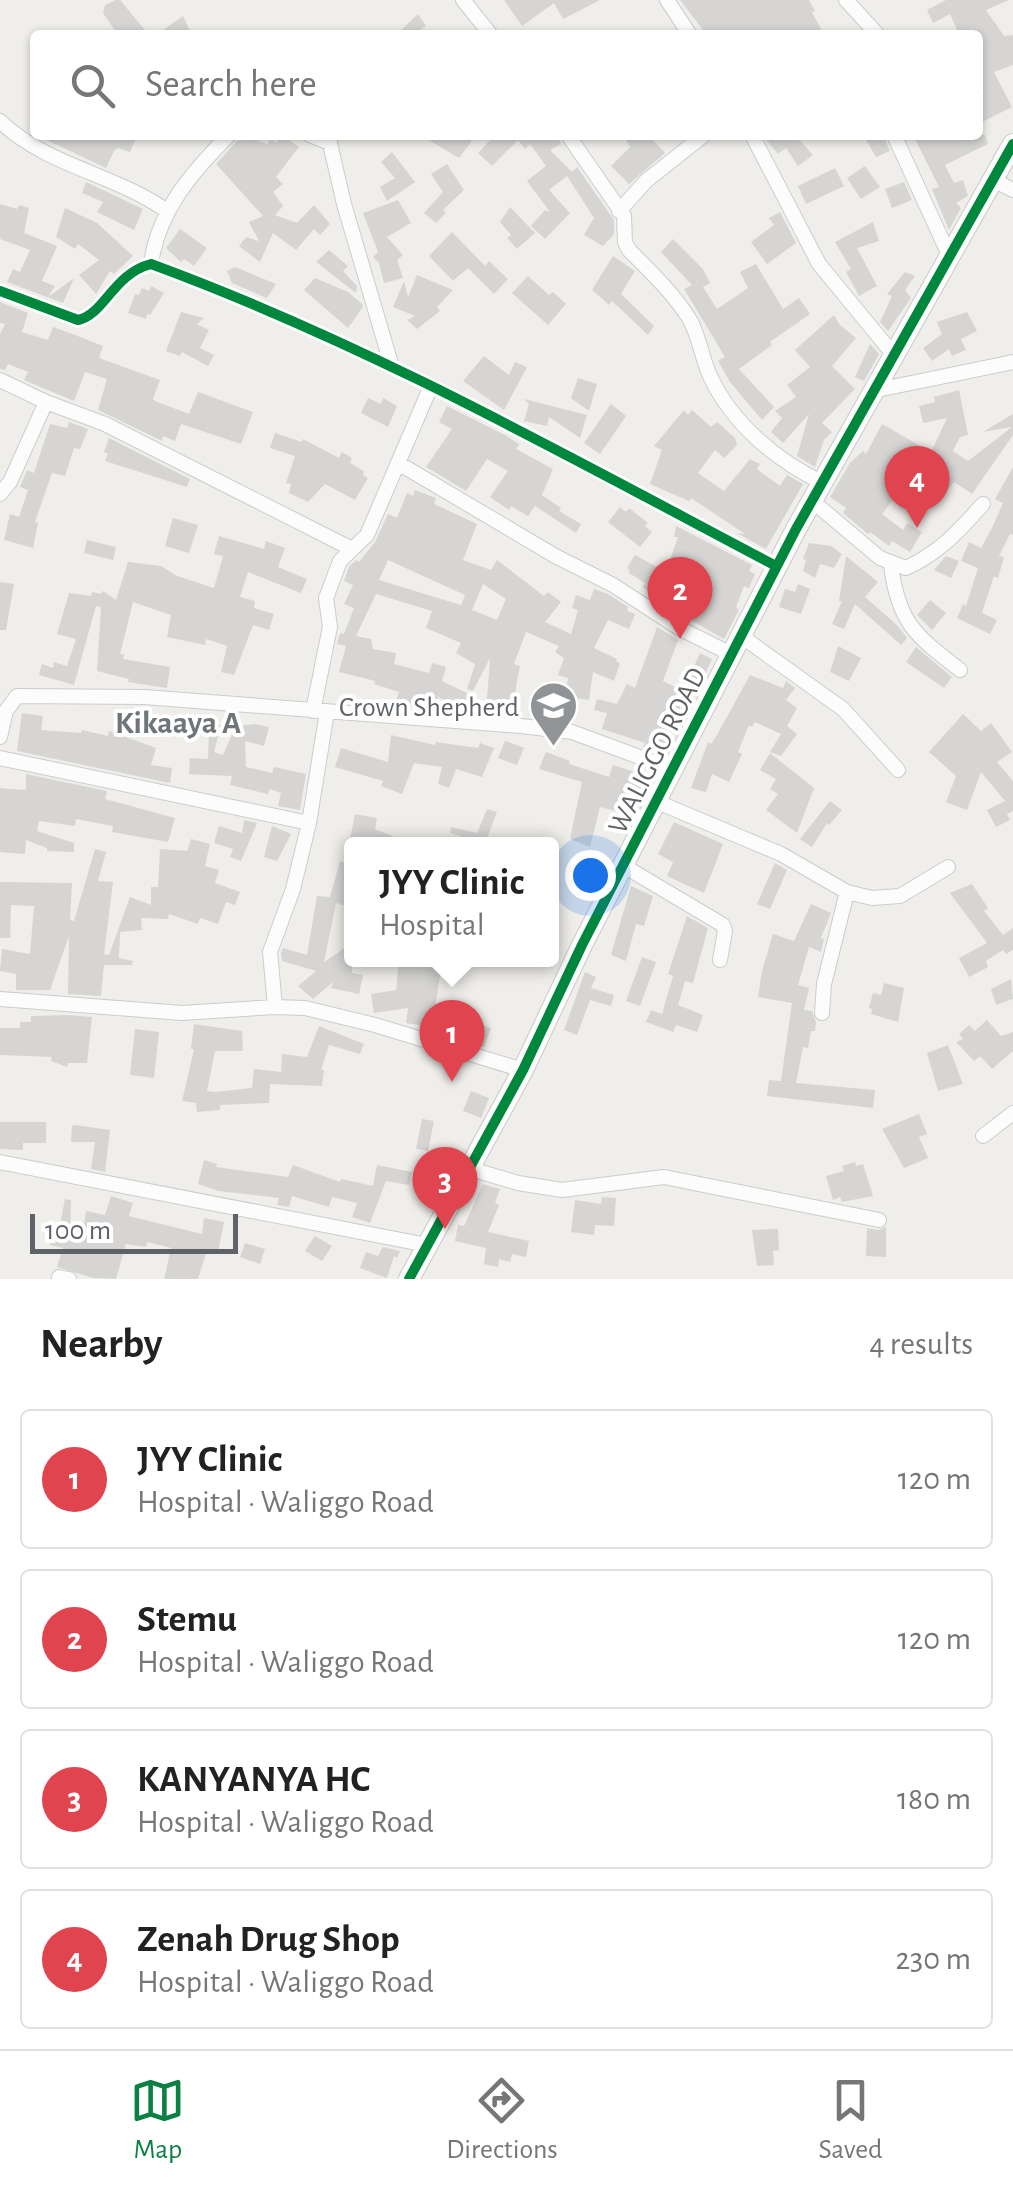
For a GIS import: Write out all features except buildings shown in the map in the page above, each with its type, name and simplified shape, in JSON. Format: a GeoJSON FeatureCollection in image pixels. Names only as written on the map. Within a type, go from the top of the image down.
{"type":"FeatureCollection","features":[{"type":"Feature","properties":{"kind":"street"},"geometry":{"type":"LineString","coordinates":[[463,0],[487,30]]}},
{"type":"Feature","properties":{"kind":"street"},"geometry":{"type":"LineString","coordinates":[[666,0],[687,30]]}},
{"type":"Feature","properties":{"kind":"street"},"geometry":{"type":"LineString","coordinates":[[846,0],[873,30]]}},
{"type":"Feature","properties":{"kind":"street"},"geometry":{"type":"LineString","coordinates":[[0,121],[52,156],[131,188],[166,211]]}},
{"type":"Feature","properties":{"kind":"street"},"geometry":{"type":"LineString","coordinates":[[150,264],[166,211],[225,140]]}},
{"type":"Feature","properties":{"kind":"street"},"geometry":{"type":"LineString","coordinates":[[329,140],[392,366]]}},
{"type":"Feature","properties":{"kind":"street"},"geometry":{"type":"LineString","coordinates":[[571,140],[626,222],[626,246],[691,323],[710,377],[720,392],[752,433],[892,565],[906,568],[932,556],[954,538],[983,504]]}},
{"type":"Feature","properties":{"kind":"street"},"geometry":{"type":"LineString","coordinates":[[619,210],[646,180],[698,140]]}},
{"type":"Feature","properties":{"kind":"street"},"geometry":{"type":"LineString","coordinates":[[755,140],[819,264],[893,354]]}},
{"type":"Feature","properties":{"kind":"street"},"geometry":{"type":"LineString","coordinates":[[896,140],[948,255]]}},
{"type":"Feature","properties":{"kind":"street","name":"WALIGGO ROAD"},"geometry":{"type":"LineString","coordinates":[[410,1279],[523,1070],[622,865],[776,566],[1013,144]]}},
{"type":"Feature","properties":{"kind":"street"},"geometry":{"type":"LineString","coordinates":[[992,180],[1013,190]]}},
{"type":"Feature","properties":{"kind":"street"},"geometry":{"type":"LineString","coordinates":[[0,291],[78,320],[88,318],[134,268],[150,264],[338,339],[553,446],[776,566]]}},
{"type":"Feature","properties":{"kind":"street"},"geometry":{"type":"LineString","coordinates":[[872,391],[1013,362]]}},
{"type":"Feature","properties":{"kind":"street"},"geometry":{"type":"LineString","coordinates":[[0,380],[130,437],[352,549]]}},
{"type":"Feature","properties":{"kind":"street"},"geometry":{"type":"LineString","coordinates":[[275,1007],[270,952],[293,889],[309,822],[330,628],[326,598],[340,561],[367,535],[432,386]]}},
{"type":"Feature","properties":{"kind":"street"},"geometry":{"type":"LineString","coordinates":[[0,494],[10,482],[46,402]]}},
{"type":"Feature","properties":{"kind":"street"},"geometry":{"type":"LineString","coordinates":[[398,463],[557,557],[614,585],[679,628],[736,645],[843,709],[898,770]]}},
{"type":"Feature","properties":{"kind":"street"},"geometry":{"type":"LineString","coordinates":[[892,565],[904,619],[917,637],[960,670]]}},
{"type":"Feature","properties":{"kind":"street"},"geometry":{"type":"LineString","coordinates":[[0,737],[6,712],[17,696],[144,697],[572,732],[672,769]]}},
{"type":"Feature","properties":{"kind":"street"},"geometry":{"type":"LineString","coordinates":[[0,758],[309,822]]}},
{"type":"Feature","properties":{"kind":"street"},"geometry":{"type":"LineString","coordinates":[[655,801],[781,854],[847,892],[872,898],[900,896],[948,868]]}},
{"type":"Feature","properties":{"kind":"street"},"geometry":{"type":"LineString","coordinates":[[622,865],[723,925],[720,960]]}},
{"type":"Feature","properties":{"kind":"street"},"geometry":{"type":"LineString","coordinates":[[822,1012],[824,984],[847,892]]}},
{"type":"Feature","properties":{"kind":"street"},"geometry":{"type":"LineString","coordinates":[[0,1000],[182,1013],[305,1008],[523,1070]]}},
{"type":"Feature","properties":{"kind":"street"},"geometry":{"type":"LineString","coordinates":[[983,1136],[1013,1113]]}},
{"type":"Feature","properties":{"kind":"street"},"geometry":{"type":"LineString","coordinates":[[0,1162],[427,1245]]}},
{"type":"Feature","properties":{"kind":"street"},"geometry":{"type":"LineString","coordinates":[[471,1169],[518,1183],[562,1190],[664,1177],[879,1220]]}},
{"type":"Feature","properties":{"kind":"cycle path"},"geometry":{"type":"LineString","coordinates":[[409,1279],[523,1070],[582,945],[796,529],[1013,144]]}},
{"type":"Feature","properties":{"kind":"cycle path"},"geometry":{"type":"LineString","coordinates":[[0,291],[78,320],[95,311],[127,276],[151,264],[391,366],[776,566]]}},
{"type":"Feature","properties":{"kind":"place","name":"Zenah Drug Shop"},"geometry":{"type":"Point","coordinates":[917,528]}},
{"type":"Feature","properties":{"kind":"place","name":"Stemu"},"geometry":{"type":"Point","coordinates":[680,639]}},
{"type":"Feature","properties":{"kind":"place","name":"Crown Shepherd"},"geometry":{"type":"Point","coordinates":[554,748]}},
{"type":"Feature","properties":{"kind":"place","name":"JYY Clinic"},"geometry":{"type":"Point","coordinates":[452,1082]}},
{"type":"Feature","properties":{"kind":"place","name":"KANYANYA HC"},"geometry":{"type":"Point","coordinates":[445,1229]}},
{"type":"Feature","properties":{"kind":"district","name":"Kikaaya A"},"geometry":{"type":"Point","coordinates":[178,722]}}]}
